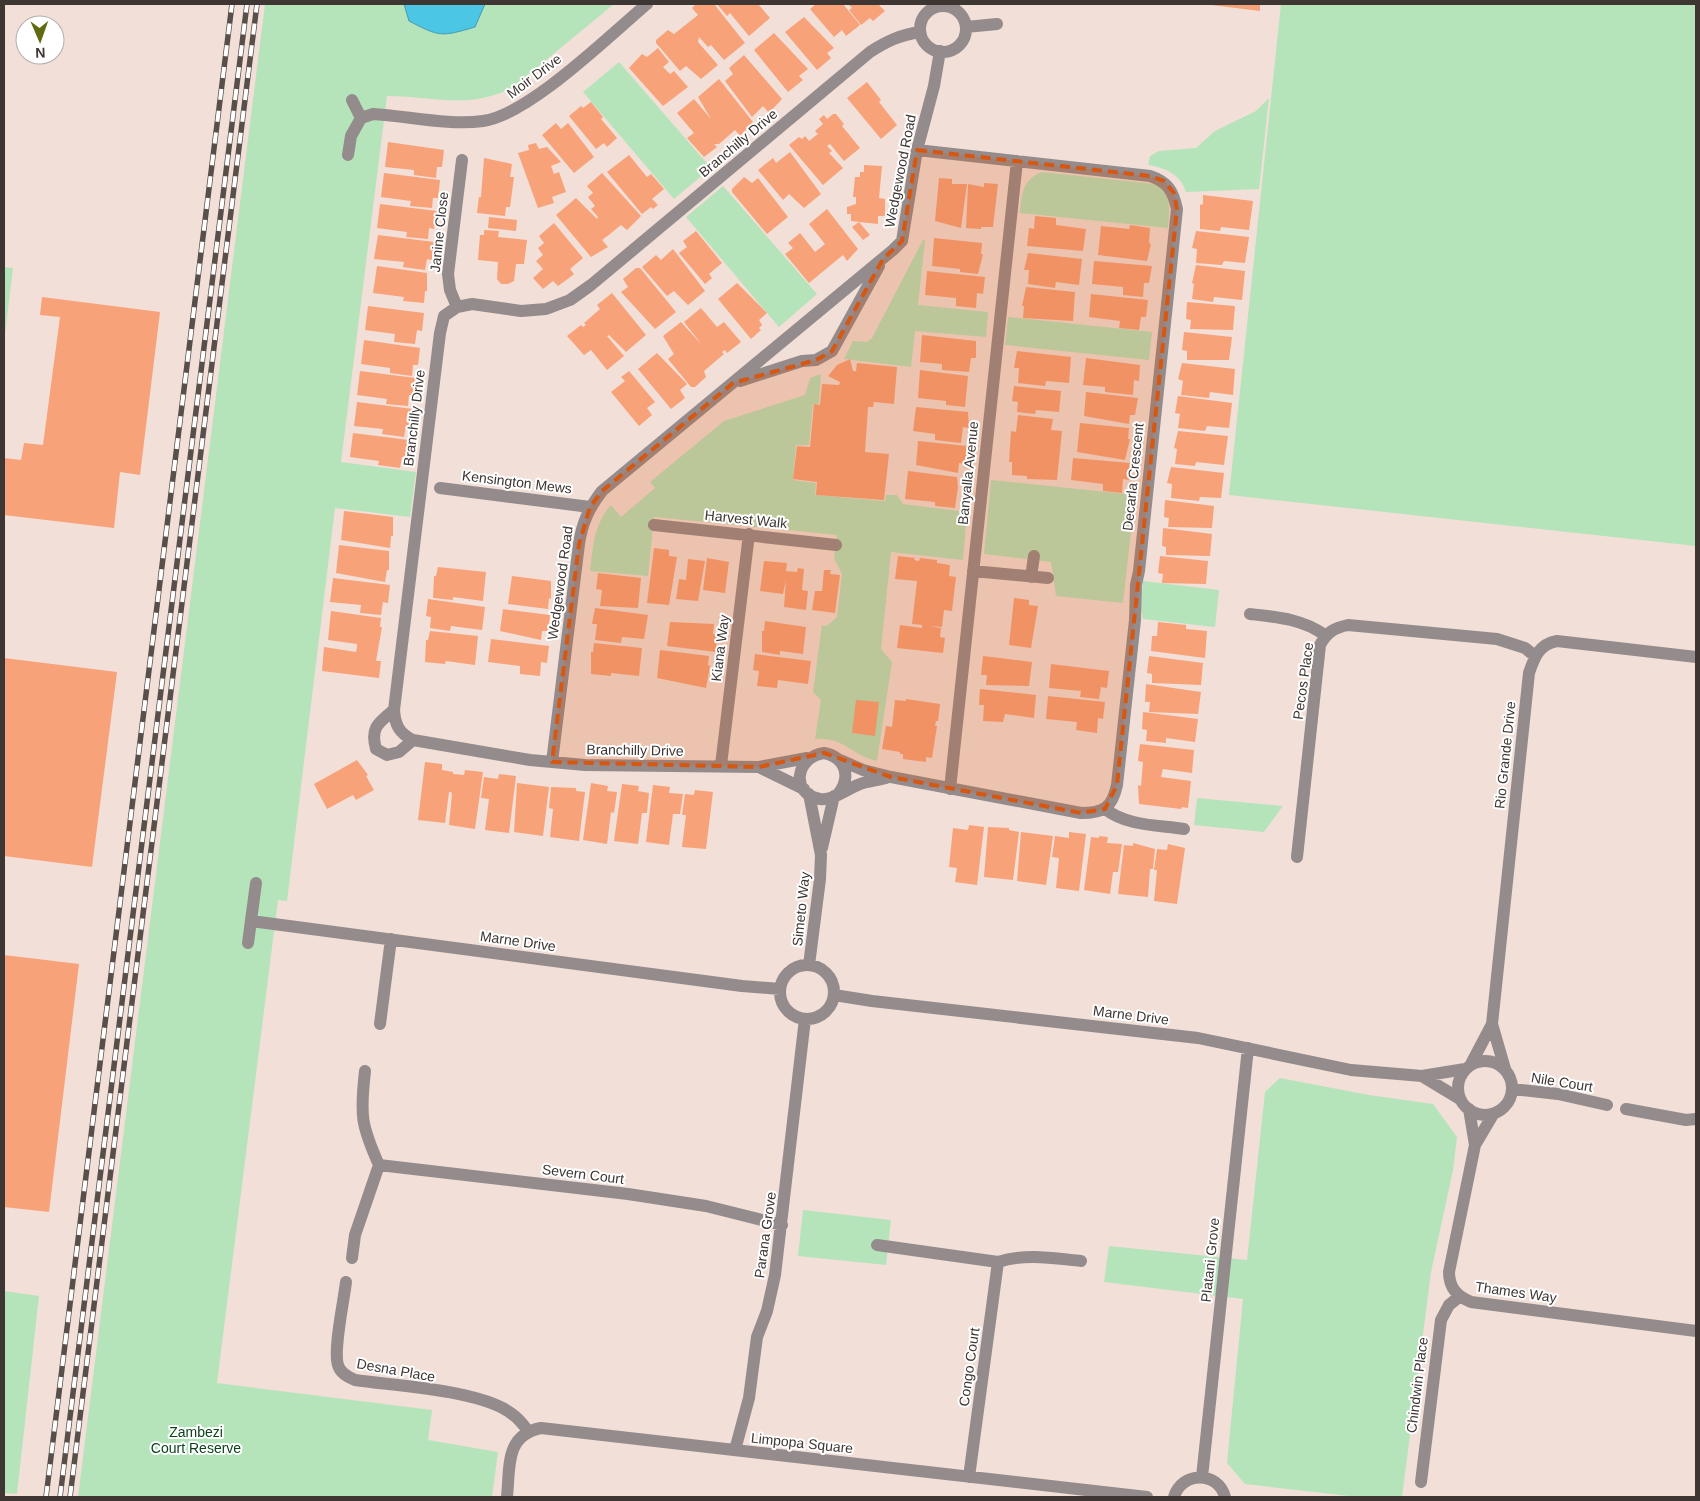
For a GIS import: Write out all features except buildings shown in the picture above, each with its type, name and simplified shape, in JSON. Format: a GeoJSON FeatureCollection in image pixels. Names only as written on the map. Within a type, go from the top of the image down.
{"type":"FeatureCollection","features":[{"type":"Feature","properties":{"kind":"street","name":"Moir Drive"},"geometry":{"type":"LineString","coordinates":[[367,116],[464,122],[484,121],[505,114],[543,91],[647,4]]}},
{"type":"Feature","properties":{"kind":"street"},"geometry":{"type":"LineString","coordinates":[[934,6],[961,9],[966,27],[965,34],[958,46],[946,52],[927,45],[920,32],[923,18],[934,6]]}},
{"type":"Feature","properties":{"kind":"street"},"geometry":{"type":"LineString","coordinates":[[966,27],[997,24]]}},
{"type":"Feature","properties":{"kind":"street","name":"Branchilly Drive"},"geometry":{"type":"LineString","coordinates":[[808,758],[760,767],[720,765],[585,765],[552,762],[413,740],[399,731],[395,722],[394,710],[440,333],[444,316],[457,307],[472,304],[521,311],[546,309],[570,300],[591,285],[870,52],[888,40],[903,34],[920,32]]}},
{"type":"Feature","properties":{"kind":"street","name":"Wedgewood Road"},"geometry":{"type":"LineString","coordinates":[[552,762],[579,544],[582,525],[590,506],[602,491],[883,259],[902,241],[916,150],[934,86],[940,51]]}},
{"type":"Feature","properties":{"kind":"street"},"geometry":{"type":"LineString","coordinates":[[348,155],[351,136],[367,116],[352,100]]}},
{"type":"Feature","properties":{"kind":"street","name":"Decarla Crescent"},"geometry":{"type":"LineString","coordinates":[[916,150],[1150,176],[1164,181],[1174,193],[1177,209],[1136,585],[1135,620],[1117,785],[1114,798],[1105,809]]}},
{"type":"Feature","properties":{"kind":"street","name":"Janine Close"},"geometry":{"type":"LineString","coordinates":[[457,307],[450,290],[448,274],[462,160]]}},
{"type":"Feature","properties":{"kind":"street","name":"Banyalla Avenue"},"geometry":{"type":"LineString","coordinates":[[950,789],[1017,162]]}},
{"type":"Feature","properties":{"kind":"street","name":"Wedgewood Road"},"geometry":{"type":"LineString","coordinates":[[733,384],[802,361],[816,360],[832,351],[883,259]]}},
{"type":"Feature","properties":{"kind":"street"},"geometry":{"type":"LineString","coordinates":[[784,341],[785,355],[791,360],[802,361]]}},
{"type":"Feature","properties":{"kind":"street","name":"Kensington Mews"},"geometry":{"type":"LineString","coordinates":[[440,488],[590,506]]}},
{"type":"Feature","properties":{"kind":"street","name":"Harvest Walk"},"geometry":{"type":"LineString","coordinates":[[654,525],[836,545]]}},
{"type":"Feature","properties":{"kind":"street","name":"Kiana Way"},"geometry":{"type":"LineString","coordinates":[[720,765],[749,534]]}},
{"type":"Feature","properties":{"kind":"street"},"geometry":{"type":"LineString","coordinates":[[1031,577],[1034,556]]}},
{"type":"Feature","properties":{"kind":"street"},"geometry":{"type":"LineString","coordinates":[[973,571],[1048,578]]}},
{"type":"Feature","properties":{"kind":"street"},"geometry":{"type":"LineString","coordinates":[[1250,614],[1294,619],[1312,626],[1325,635]]}},
{"type":"Feature","properties":{"kind":"street","name":"Pecos Place"},"geometry":{"type":"LineString","coordinates":[[1297,857],[1320,646],[1325,635],[1336,627],[1348,625],[1498,639],[1525,648],[1535,656]]}},
{"type":"Feature","properties":{"kind":"street"},"geometry":{"type":"LineString","coordinates":[[1535,656],[1546,645],[1557,641],[1696,657]]}},
{"type":"Feature","properties":{"kind":"street","name":"Rio Grande Drive"},"geometry":{"type":"LineString","coordinates":[[1504,1069],[1492,1024],[1529,673],[1535,656]]}},
{"type":"Feature","properties":{"kind":"street"},"geometry":{"type":"LineString","coordinates":[[394,710],[377,724],[372,737],[376,749],[387,755],[399,752],[413,740]]}},
{"type":"Feature","properties":{"kind":"street"},"geometry":{"type":"LineString","coordinates":[[891,777],[863,783],[836,795],[821,799],[806,792],[801,783],[800,770],[808,758],[824,753],[864,770],[891,777],[1081,813],[1094,813],[1105,809],[1115,816],[1128,821],[1184,829]]}},
{"type":"Feature","properties":{"kind":"street"},"geometry":{"type":"LineString","coordinates":[[836,795],[846,781],[844,766],[840,760]]}},
{"type":"Feature","properties":{"kind":"street","name":"Branchilly Drive"},"geometry":{"type":"LineString","coordinates":[[760,767],[806,792]]}},
{"type":"Feature","properties":{"kind":"street","name":"Simeto Way"},"geometry":{"type":"LineString","coordinates":[[806,792],[821,855]]}},
{"type":"Feature","properties":{"kind":"street","name":"Simeto Way"},"geometry":{"type":"LineString","coordinates":[[810,965],[821,855],[836,795]]}},
{"type":"Feature","properties":{"kind":"street"},"geometry":{"type":"LineString","coordinates":[[248,943],[256,883]]}},
{"type":"Feature","properties":{"kind":"street","name":"Marne Drive"},"geometry":{"type":"LineString","coordinates":[[251,921],[742,986],[780,988]]}},
{"type":"Feature","properties":{"kind":"street"},"geometry":{"type":"LineString","coordinates":[[380,1024],[391,940]]}},
{"type":"Feature","properties":{"kind":"street"},"geometry":{"type":"LineString","coordinates":[[810,965],[825,972],[834,986],[834,995],[828,1010],[814,1018],[805,1019],[790,1012],[781,997],[780,988],[787,974],[801,966],[810,965]]}},
{"type":"Feature","properties":{"kind":"street","name":"Marne Drive"},"geometry":{"type":"LineString","coordinates":[[834,995],[872,1001],[1198,1038],[1351,1070],[1422,1076],[1468,1066]]}},
{"type":"Feature","properties":{"kind":"street","name":"Parana Grove"},"geometry":{"type":"LineString","coordinates":[[735,1450],[749,1398],[757,1337],[768,1311],[776,1275],[805,1019]]}},
{"type":"Feature","properties":{"kind":"street","name":"Rio Grande Drive"},"geometry":{"type":"LineString","coordinates":[[1468,1066],[1492,1024]]}},
{"type":"Feature","properties":{"kind":"street","name":"Platani Grove"},"geometry":{"type":"LineString","coordinates":[[1202,1476],[1248,1048]]}},
{"type":"Feature","properties":{"kind":"street"},"geometry":{"type":"LineString","coordinates":[[1489,1061],[1504,1069],[1511,1082],[1512,1089],[1506,1103],[1494,1113],[1482,1114],[1469,1110],[1460,1099],[1458,1083],[1468,1066],[1489,1061]]}},
{"type":"Feature","properties":{"kind":"street"},"geometry":{"type":"LineString","coordinates":[[352,1258],[355,1235],[379,1165],[363,1126],[361,1106],[365,1071]]}},
{"type":"Feature","properties":{"kind":"street","name":"Marne Drive"},"geometry":{"type":"LineString","coordinates":[[1422,1076],[1460,1099]]}},
{"type":"Feature","properties":{"kind":"street","name":"Nile Court"},"geometry":{"type":"LineString","coordinates":[[1512,1089],[1558,1094],[1607,1105]]}},
{"type":"Feature","properties":{"kind":"street"},"geometry":{"type":"LineString","coordinates":[[1626,1109],[1686,1120],[1696,1120]]}},
{"type":"Feature","properties":{"kind":"street","name":"Thames Way"},"geometry":{"type":"LineString","coordinates":[[1469,1110],[1475,1145]]}},
{"type":"Feature","properties":{"kind":"street","name":"Thames Way"},"geometry":{"type":"LineString","coordinates":[[1494,1113],[1475,1145],[1449,1275],[1452,1286],[1459,1297],[1471,1302],[1696,1331]]}},
{"type":"Feature","properties":{"kind":"street","name":"Severn Court"},"geometry":{"type":"LineString","coordinates":[[379,1165],[628,1194],[706,1206],[782,1225]]}},
{"type":"Feature","properties":{"kind":"street"},"geometry":{"type":"LineString","coordinates":[[877,1246],[998,1262],[1016,1257],[1033,1256],[1081,1261]]}},
{"type":"Feature","properties":{"kind":"street","name":"Congo Court"},"geometry":{"type":"LineString","coordinates":[[969,1476],[998,1262]]}},
{"type":"Feature","properties":{"kind":"street","name":"Desna Place"},"geometry":{"type":"LineString","coordinates":[[346,1282],[337,1353],[338,1366],[346,1376],[355,1380],[464,1396],[496,1405],[511,1413],[528,1430]]}},
{"type":"Feature","properties":{"kind":"street","name":"Chindwin Place"},"geometry":{"type":"LineString","coordinates":[[1421,1482],[1441,1320],[1450,1305],[1459,1297]]}},
{"type":"Feature","properties":{"kind":"street","name":"Limpopa Square"},"geometry":{"type":"LineString","coordinates":[[528,1430],[541,1428],[1146,1497]]}},
{"type":"Feature","properties":{"kind":"street"},"geometry":{"type":"LineString","coordinates":[[507,1497],[514,1444],[528,1430]]}},
{"type":"Feature","properties":{"kind":"street"},"geometry":{"type":"LineString","coordinates":[[1174,1497],[1181,1484],[1189,1479],[1202,1476],[1218,1484],[1225,1497]]}},
{"type":"Feature","properties":{"kind":"highlighted area"},"geometry":{"type":"Polygon","coordinates":[[[917,150],[1150,176],[1164,181],[1174,193],[1177,209],[1117,785],[1105,809],[1081,813],[891,777],[824,753],[759,767],[552,762],[579,544],[590,507],[602,491],[733,383],[816,360],[832,351],[883,259],[902,241],[917,150]]]}},
{"type":"Feature","properties":{"kind":"green space","name":"Zambezi Court Reserve"},"geometry":{"type":"Polygon","coordinates":[[[265,4],[614,4],[512,88],[495,95],[465,100],[387,96],[341,462],[416,472],[410,517],[335,508],[287,901],[278,900],[217,1383],[432,1410],[428,1440],[498,1452],[492,1497],[78,1497],[265,4]]]}},
{"type":"Feature","properties":{"kind":"green space"},"geometry":{"type":"Polygon","coordinates":[[[1281,4],[1696,4],[1696,546],[1229,495],[1281,4]]]}},
{"type":"Feature","properties":{"kind":"green space"},"geometry":{"type":"Polygon","coordinates":[[[619,62],[711,168],[674,199],[583,92],[619,62]]]}},
{"type":"Feature","properties":{"kind":"green space"},"geometry":{"type":"Polygon","coordinates":[[[1269,98],[1259,189],[1186,192],[1180,181],[1172,173],[1148,165],[1150,156],[1159,151],[1196,148],[1215,131],[1256,111],[1269,98]]]}},
{"type":"Feature","properties":{"kind":"green space"},"geometry":{"type":"Polygon","coordinates":[[[1042,172],[1155,184],[1165,192],[1169,203],[1168,228],[1020,213],[1024,188],[1030,179],[1042,172]]]}},
{"type":"Feature","properties":{"kind":"green space"},"geometry":{"type":"Polygon","coordinates":[[[723,186],[817,294],[779,327],[686,217],[723,186]]]}},
{"type":"Feature","properties":{"kind":"green space"},"geometry":{"type":"Polygon","coordinates":[[[923,240],[925,240],[918,305],[988,312],[986,337],[915,331],[911,367],[844,359],[853,341],[867,342],[872,338],[923,240]]]}},
{"type":"Feature","properties":{"kind":"green space"},"geometry":{"type":"Polygon","coordinates":[[[4,267],[13,268],[4,343],[4,267]]]}},
{"type":"Feature","properties":{"kind":"green space"},"geometry":{"type":"Polygon","coordinates":[[[1008,317],[1152,332],[1149,360],[1005,345],[1008,317]]]}},
{"type":"Feature","properties":{"kind":"green space"},"geometry":{"type":"Polygon","coordinates":[[[821,374],[819,404],[813,404],[809,445],[796,445],[793,480],[816,483],[815,495],[885,501],[886,495],[897,495],[903,504],[967,512],[963,560],[891,552],[881,649],[892,662],[877,761],[868,759],[834,741],[815,739],[821,700],[813,692],[822,625],[827,626],[837,617],[842,574],[834,558],[837,535],[654,517],[648,576],[590,571],[593,545],[598,528],[605,512],[611,505],[621,517],[655,488],[650,482],[724,421],[805,395],[810,378],[821,374]]]}},
{"type":"Feature","properties":{"kind":"green space"},"geometry":{"type":"Polygon","coordinates":[[[991,480],[1135,495],[1123,603],[1056,596],[1051,562],[984,554],[991,480]]]}},
{"type":"Feature","properties":{"kind":"green space"},"geometry":{"type":"Polygon","coordinates":[[[1143,581],[1219,590],[1215,627],[1143,619],[1141,607],[1143,581]]]}},
{"type":"Feature","properties":{"kind":"green space"},"geometry":{"type":"Polygon","coordinates":[[[1197,798],[1283,806],[1264,832],[1194,825],[1197,798]]]}},
{"type":"Feature","properties":{"kind":"green space"},"geometry":{"type":"Polygon","coordinates":[[[1280,1078],[1369,1095],[1433,1104],[1457,1137],[1453,1170],[1431,1272],[1402,1497],[1358,1497],[1245,1484],[1227,1463],[1243,1299],[1104,1282],[1109,1246],[1247,1260],[1265,1092],[1280,1078]]]}},
{"type":"Feature","properties":{"kind":"green space"},"geometry":{"type":"Polygon","coordinates":[[[803,1210],[891,1220],[886,1265],[798,1256],[803,1210]]]}},
{"type":"Feature","properties":{"kind":"green space"},"geometry":{"type":"Polygon","coordinates":[[[4,1291],[39,1296],[17,1494],[4,1493],[4,1291]]]}},
{"type":"Feature","properties":{"kind":"water"},"geometry":{"type":"Polygon","coordinates":[[[404,4],[485,4],[475,27],[455,33],[441,34],[409,21],[404,4]]]}},
{"type":"Feature","properties":{"kind":"railway"},"geometry":{"type":"LineString","coordinates":[[46,1497],[232,4]]}},
{"type":"Feature","properties":{"kind":"railway"},"geometry":{"type":"LineString","coordinates":[[60,1497],[247,4]]}},
{"type":"Feature","properties":{"kind":"railway"},"geometry":{"type":"LineString","coordinates":[[70,1497],[257,4]]}}]}
